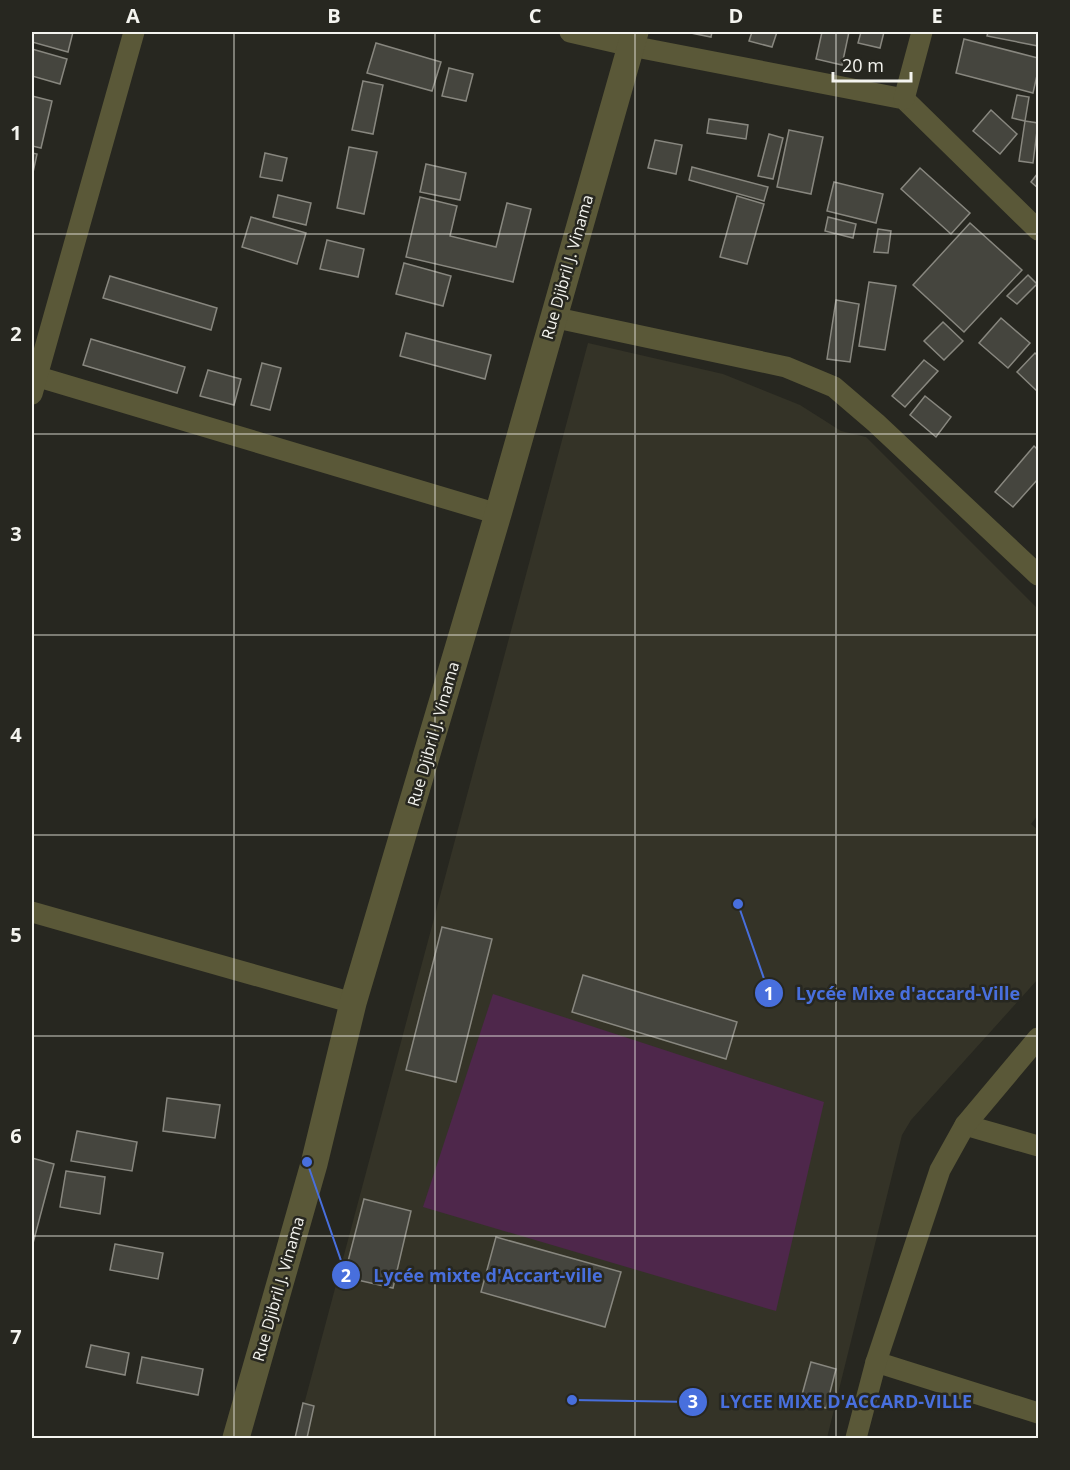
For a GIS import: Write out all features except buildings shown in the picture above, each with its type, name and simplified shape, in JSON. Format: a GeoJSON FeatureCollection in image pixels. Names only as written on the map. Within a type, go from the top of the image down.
{"type":"FeatureCollection","features":[{"type":"Feature","properties":{"kind":"street"},"geometry":{"type":"LineString","coordinates":[[134,32],[33,382],[498,514]]}},
{"type":"Feature","properties":{"kind":"street"},"geometry":{"type":"LineString","coordinates":[[570,32],[633,39],[904,99],[1038,230]]}},
{"type":"Feature","properties":{"kind":"street"},"geometry":{"type":"LineString","coordinates":[[904,99],[922,32]]}},
{"type":"Feature","properties":{"kind":"street","name":"Rue Djibril J. Vinama"},"geometry":{"type":"LineString","coordinates":[[236,1438],[314,1164],[353,1003],[498,514],[552,317],[633,39]]}},
{"type":"Feature","properties":{"kind":"street"},"geometry":{"type":"LineString","coordinates":[[552,317],[786,367],[834,387],[876,423],[1038,575]]}},
{"type":"Feature","properties":{"kind":"street"},"geometry":{"type":"LineString","coordinates":[[32,912],[353,1003]]}},
{"type":"Feature","properties":{"kind":"street"},"geometry":{"type":"LineString","coordinates":[[856,1438],[876,1362],[940,1170],[965,1125],[1038,1038]]}},
{"type":"Feature","properties":{"kind":"street"},"geometry":{"type":"LineString","coordinates":[[965,1125],[1038,1146]]}},
{"type":"Feature","properties":{"kind":"street"},"geometry":{"type":"LineString","coordinates":[[876,1362],[1038,1413]]}},
{"type":"Feature","properties":{"kind":"shaded area"},"geometry":{"type":"Polygon","coordinates":[[[588,343],[723,374],[800,405],[841,431],[866,437],[1038,609],[1038,815],[1031,824],[1038,830],[1038,979],[911,1120],[902,1135],[827,1438],[295,1438],[588,343]]]}},
{"type":"Feature","properties":{"kind":"shaded area"},"geometry":{"type":"Polygon","coordinates":[[[493,994],[824,1102],[776,1311],[423,1207],[493,994]]]}},
{"type":"Feature","properties":{"kind":"place","name":"Lycée Mixe d'accard-Ville"},"geometry":{"type":"Point","coordinates":[738,904]}},
{"type":"Feature","properties":{"kind":"place","name":"Lycée mixte d'Accart-ville"},"geometry":{"type":"Point","coordinates":[307,1162]}},
{"type":"Feature","properties":{"kind":"place","name":"LYCEE MIXE D'ACCARD-VILLE"},"geometry":{"type":"Point","coordinates":[572,1400]}}]}
